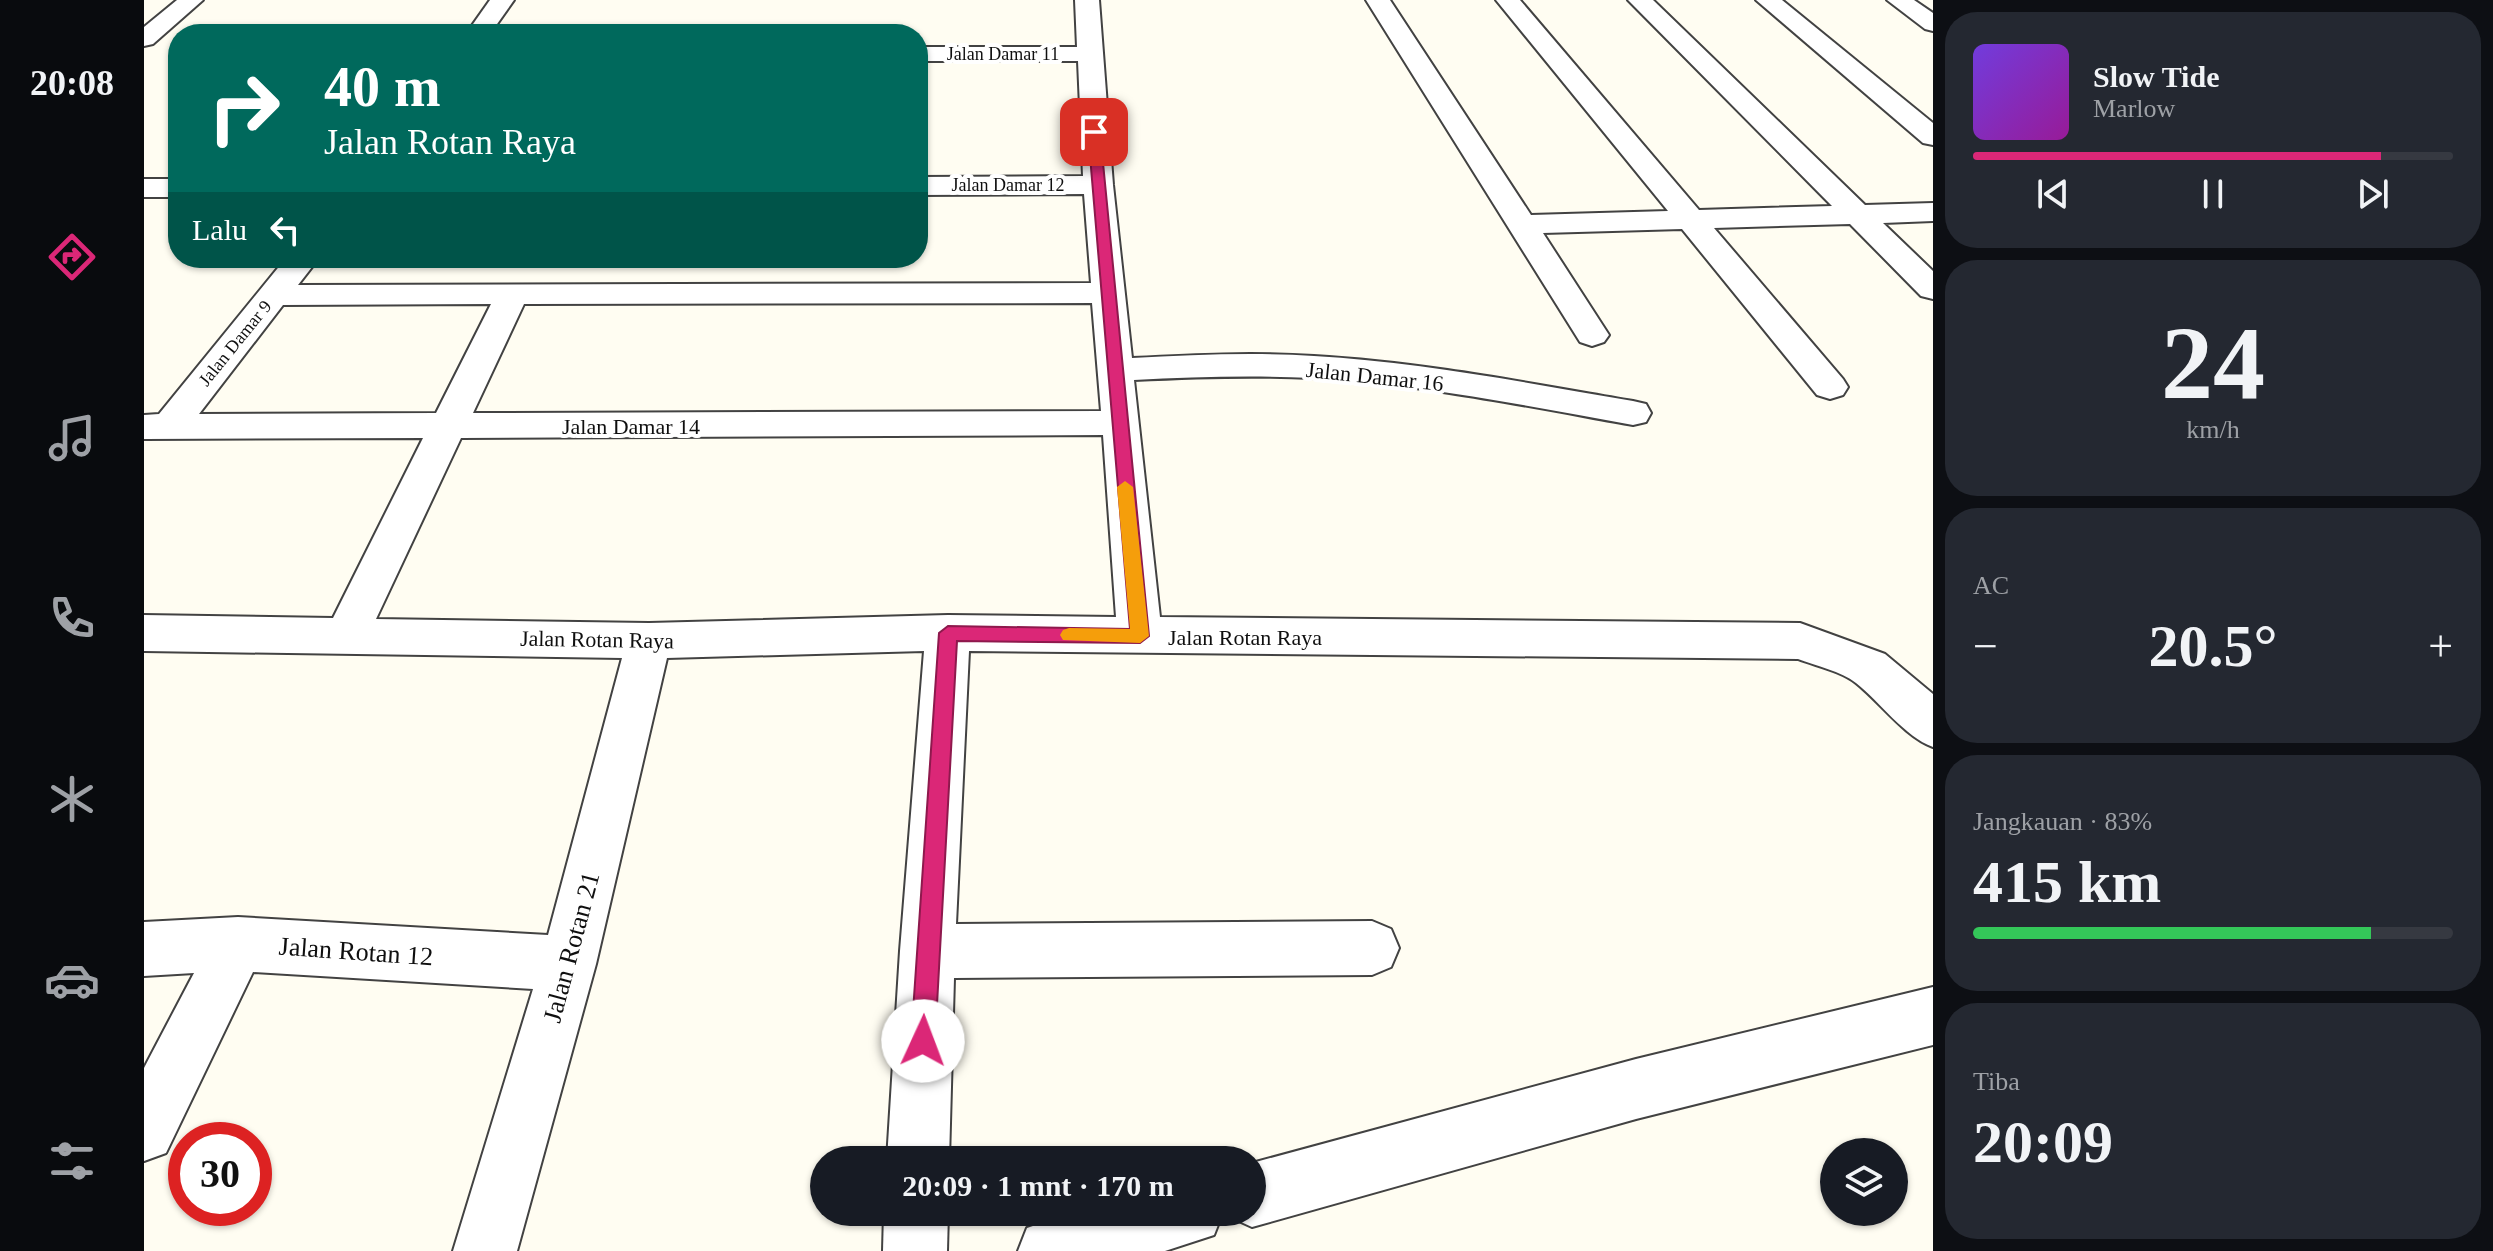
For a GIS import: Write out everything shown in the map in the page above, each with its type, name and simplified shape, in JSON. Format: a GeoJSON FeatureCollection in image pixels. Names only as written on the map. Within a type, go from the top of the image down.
{"type":"FeatureCollection","features":[{"type":"Feature","properties":{"kind":"street"},"geometry":{"type":"LineString","coordinates":[[144,39],[191,0]]}},
{"type":"Feature","properties":{"kind":"street"},"geometry":{"type":"LineString","coordinates":[[485,24],[502,0]]}},
{"type":"Feature","properties":{"kind":"street"},"geometry":{"type":"LineString","coordinates":[[1087,0],[1098,185],[1140,636]]}},
{"type":"Feature","properties":{"kind":"street"},"geometry":{"type":"LineString","coordinates":[[1378,0],[1592,335]]}},
{"type":"Feature","properties":{"kind":"street"},"geometry":{"type":"LineString","coordinates":[[1508,0],[1830,387]]}},
{"type":"Feature","properties":{"kind":"street"},"geometry":{"type":"LineString","coordinates":[[1640,0],[1933,289]]}},
{"type":"Feature","properties":{"kind":"street"},"geometry":{"type":"LineString","coordinates":[[1768,0],[1933,137]]}},
{"type":"Feature","properties":{"kind":"street"},"geometry":{"type":"LineString","coordinates":[[1899,0],[1933,24]]}},
{"type":"Feature","properties":{"kind":"street","name":"Jalan Damar 11"},"geometry":{"type":"LineString","coordinates":[[928,54],[1089,54]]}},
{"type":"Feature","properties":{"kind":"street","name":"Jalan Damar 12"},"geometry":{"type":"LineString","coordinates":[[928,186],[1098,185]]}},
{"type":"Feature","properties":{"kind":"street"},"geometry":{"type":"LineString","coordinates":[[144,188],[168,188]]}},
{"type":"Feature","properties":{"kind":"street"},"geometry":{"type":"LineString","coordinates":[[1520,225],[1933,212]]}},
{"type":"Feature","properties":{"kind":"street","name":"Jalan Damar 9"},"geometry":{"type":"LineString","coordinates":[[156,428],[295,268]]}},
{"type":"Feature","properties":{"kind":"street"},"geometry":{"type":"LineString","coordinates":[[274,295],[1110,293]]}},
{"type":"Feature","properties":{"kind":"street"},"geometry":{"type":"LineString","coordinates":[[347,634],[512,295]]}},
{"type":"Feature","properties":{"kind":"street","name":"Jalan Damar 16"},"geometry":{"type":"LineString","coordinates":[[1115,370],[1268,365],[1306,368],[1476,387],[1633,413]]}},
{"type":"Feature","properties":{"kind":"street","name":"Jalan Damar 14"},"geometry":{"type":"LineString","coordinates":[[156,428],[1118,423]]}},
{"type":"Feature","properties":{"kind":"street","name":"Jalan Rotan Raya"},"geometry":{"type":"LineString","coordinates":[[144,633],[649,641],[948,633],[1800,641],[1869,667],[1922,713],[1933,727]]}},
{"type":"Feature","properties":{"kind":"street"},"geometry":{"type":"LineString","coordinates":[[919,1146],[927,951],[948,633]]}},
{"type":"Feature","properties":{"kind":"street","name":"Jalan Rotan 21"},"geometry":{"type":"LineString","coordinates":[[485,1251],[568,964],[649,641]]}},
{"type":"Feature","properties":{"kind":"street"},"geometry":{"type":"LineString","coordinates":[[144,1131],[238,944]]}},
{"type":"Feature","properties":{"kind":"street","name":"Jalan Rotan 12"},"geometry":{"type":"LineString","coordinates":[[144,949],[238,944],[568,964]]}},
{"type":"Feature","properties":{"kind":"street"},"geometry":{"type":"LineString","coordinates":[[927,951],[1372,948]]}},
{"type":"Feature","properties":{"kind":"street"},"geometry":{"type":"LineString","coordinates":[[1266,1191],[1636,1089],[1933,1016]]}},
{"type":"Feature","properties":{"kind":"street"},"geometry":{"type":"LineString","coordinates":[[915,1251],[916,1226]]}},
{"type":"Feature","properties":{"kind":"street"},"geometry":{"type":"LineString","coordinates":[[1050,1251],[1140,1226]]}},
{"type":"Feature","properties":{"kind":"slow traffic"},"geometry":{"type":"LineString","coordinates":[[1069,635],[1140,636],[1125,487]]}},
{"type":"Feature","properties":{"kind":"route"},"geometry":{"type":"LineString","coordinates":[[923,1041],[948,633],[1140,636],[1118,423],[1110,293],[1094,132]]}}]}
